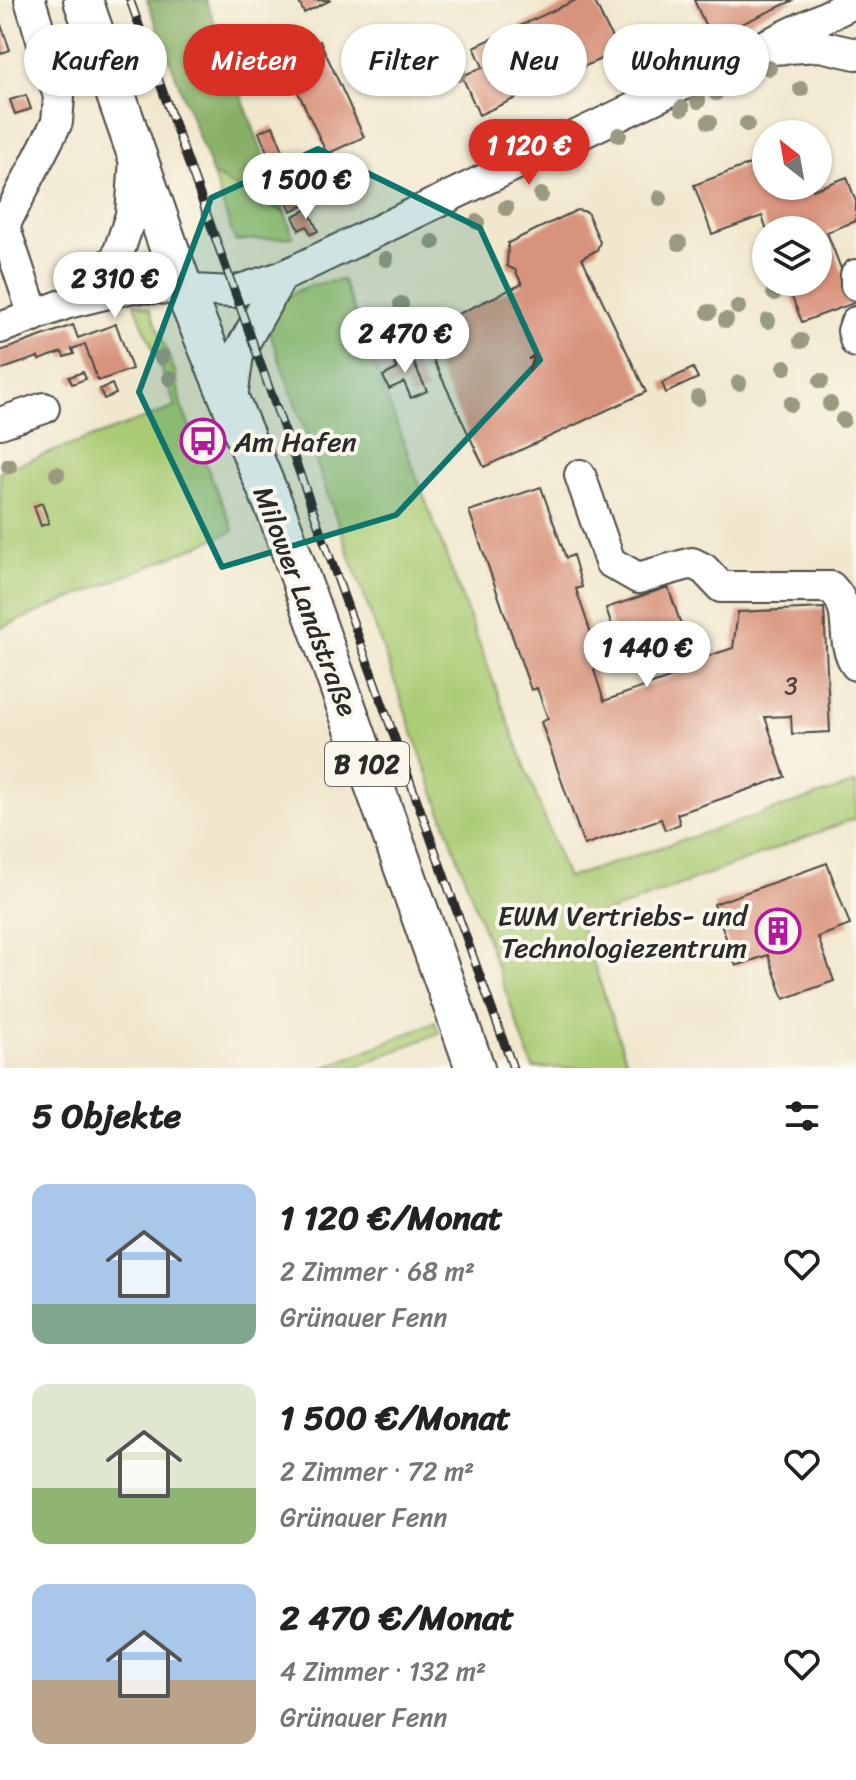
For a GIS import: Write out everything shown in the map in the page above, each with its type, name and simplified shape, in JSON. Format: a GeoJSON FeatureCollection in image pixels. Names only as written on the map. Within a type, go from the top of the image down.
{"type":"FeatureCollection","features":[{"type":"Feature","properties":{"kind":"main road","name":"Milower Landstraße"},"geometry":{"type":"LineString","coordinates":[[83,0],[183,288],[279,518],[475,1068]]}},
{"type":"Feature","properties":{"kind":"street"},"geometry":{"type":"LineString","coordinates":[[30,0],[59,97],[57,122],[4,226],[34,316]]}},
{"type":"Feature","properties":{"kind":"street"},"geometry":{"type":"LineString","coordinates":[[769,44],[856,2]]}},
{"type":"Feature","properties":{"kind":"street"},"geometry":{"type":"LineString","coordinates":[[769,49],[803,45],[843,49],[856,54]]}},
{"type":"Feature","properties":{"kind":"street"},"geometry":{"type":"LineString","coordinates":[[0,328],[68,303],[133,287],[233,292],[281,277],[661,96]]}},
{"type":"Feature","properties":{"kind":"street","name":"Milower Landstraße"},"geometry":{"type":"LineString","coordinates":[[68,303],[117,257],[131,215],[136,149]]}},
{"type":"Feature","properties":{"kind":"street"},"geometry":{"type":"LineString","coordinates":[[856,275],[856,285]]}},
{"type":"Feature","properties":{"kind":"street"},"geometry":{"type":"LineString","coordinates":[[231,406],[238,354],[281,277]]}},
{"type":"Feature","properties":{"kind":"street"},"geometry":{"type":"LineString","coordinates":[[856,322],[853,331],[856,342]]}},
{"type":"Feature","properties":{"kind":"street"},"geometry":{"type":"LineString","coordinates":[[0,423],[44,408]]}},
{"type":"Feature","properties":{"kind":"street"},"geometry":{"type":"LineString","coordinates":[[580,475],[610,562],[638,578],[692,563],[704,569],[721,587],[831,587],[845,597],[850,608],[850,655],[856,665]]}},
{"type":"Feature","properties":{"kind":"highlighted area"},"geometry":{"type":"Polygon","coordinates":[[[318,149],[480,228],[540,360],[396,515],[222,567],[139,392],[211,198],[318,149]]]}},
{"type":"Feature","properties":{"kind":"green space"},"geometry":{"type":"Polygon","coordinates":[[[147,0],[206,0],[215,24],[183,24],[183,95],[167,53],[167,24],[156,24],[147,0]]]}},
{"type":"Feature","properties":{"kind":"green space"},"geometry":{"type":"Polygon","coordinates":[[[183,96],[242,96],[285,213],[213,175],[183,96]]]}},
{"type":"Feature","properties":{"kind":"green space"},"geometry":{"type":"Polygon","coordinates":[[[213,175],[285,213],[293,237],[235,241],[213,175]]]}},
{"type":"Feature","properties":{"kind":"green space"},"geometry":{"type":"Polygon","coordinates":[[[343,280],[567,878],[856,783],[856,818],[580,923],[629,1068],[533,1068],[267,325],[280,304],[298,290],[343,280]]]}},
{"type":"Feature","properties":{"kind":"green space"},"geometry":{"type":"Polygon","coordinates":[[[134,302],[150,309],[176,374],[181,406],[234,531],[0,628],[0,471],[176,407],[134,302]]]}},
{"type":"Feature","properties":{"kind":"green space"},"geometry":{"type":"Polygon","coordinates":[[[435,1022],[439,1033],[354,1068],[324,1068],[435,1022]]]}},
{"type":"Feature","properties":{"kind":"building"},"geometry":{"type":"Polygon","coordinates":[[[298,0],[331,0],[304,13],[298,0]]]}},
{"type":"Feature","properties":{"kind":"building"},"geometry":{"type":"Polygon","coordinates":[[[576,0],[594,0],[605,24],[603,58],[587,65],[587,24],[524,24],[576,0]]]}},
{"type":"Feature","properties":{"kind":"building"},"geometry":{"type":"Polygon","coordinates":[[[694,0],[794,0],[742,24],[705,24],[694,0]]]}},
{"type":"Feature","properties":{"kind":"building"},"geometry":{"type":"Polygon","coordinates":[[[0,22],[10,50],[0,54],[0,22]]]}},
{"type":"Feature","properties":{"kind":"building"},"geometry":{"type":"Polygon","coordinates":[[[482,43],[482,65],[474,47],[482,43]]]}},
{"type":"Feature","properties":{"kind":"building"},"geometry":{"type":"Polygon","coordinates":[[[325,52],[341,87],[341,96],[345,96],[364,137],[327,154],[300,96],[325,96],[325,52]]]}},
{"type":"Feature","properties":{"kind":"building"},"geometry":{"type":"Polygon","coordinates":[[[482,67],[482,96],[520,96],[479,115],[466,85],[466,74],[482,67]]]}},
{"type":"Feature","properties":{"kind":"building"},"geometry":{"type":"Polygon","coordinates":[[[26,96],[31,109],[15,114],[10,100],[26,96]]]}},
{"type":"Feature","properties":{"kind":"building"},"geometry":{"type":"Polygon","coordinates":[[[273,126],[305,205],[291,211],[259,132],[273,126]]]}},
{"type":"Feature","properties":{"kind":"building"},"geometry":{"type":"Polygon","coordinates":[[[752,163],[752,200],[832,200],[832,183],[847,177],[856,202],[856,221],[832,230],[832,216],[752,216],[752,220],[712,234],[694,185],[752,163]]]}},
{"type":"Feature","properties":{"kind":"building"},"geometry":{"type":"Polygon","coordinates":[[[308,209],[318,231],[311,234],[307,226],[299,230],[293,216],[308,209]]]}},
{"type":"Feature","properties":{"kind":"building"},"geometry":{"type":"Polygon","coordinates":[[[577,210],[587,212],[600,242],[597,250],[582,258],[646,392],[484,467],[420,332],[522,284],[515,270],[507,266],[508,243],[577,210]]]}},
{"type":"Feature","properties":{"kind":"building"},"geometry":{"type":"Polygon","coordinates":[[[832,245],[854,303],[802,322],[792,296],[832,296],[832,245]]]}},
{"type":"Feature","properties":{"kind":"building"},"geometry":{"type":"Polygon","coordinates":[[[116,324],[132,369],[98,381],[85,344],[72,349],[74,354],[64,357],[62,352],[39,360],[38,357],[0,370],[0,351],[73,325],[78,338],[116,324]]]}},
{"type":"Feature","properties":{"kind":"building"},"geometry":{"type":"Polygon","coordinates":[[[407,349],[427,391],[411,398],[404,382],[389,389],[383,376],[397,369],[391,356],[407,349]]]}},
{"type":"Feature","properties":{"kind":"building"},"geometry":{"type":"Polygon","coordinates":[[[693,368],[698,378],[666,393],[662,383],[693,368]]]}},
{"type":"Feature","properties":{"kind":"building"},"geometry":{"type":"Polygon","coordinates":[[[83,372],[86,379],[72,384],[69,377],[83,372]]]}},
{"type":"Feature","properties":{"kind":"building"},"geometry":{"type":"Polygon","coordinates":[[[112,384],[116,394],[104,399],[100,389],[112,384]]]}},
{"type":"Feature","properties":{"kind":"building"},"geometry":{"type":"Polygon","coordinates":[[[541,487],[566,558],[573,555],[582,587],[576,589],[602,666],[594,670],[604,701],[697,668],[696,660],[733,648],[738,612],[824,608],[830,732],[792,734],[791,716],[765,717],[785,777],[677,814],[680,824],[665,830],[661,819],[584,845],[541,722],[548,719],[537,688],[531,690],[469,511],[541,487]]]}},
{"type":"Feature","properties":{"kind":"building"},"geometry":{"type":"Polygon","coordinates":[[[42,503],[49,523],[41,526],[34,506],[42,503]]]}},
{"type":"Feature","properties":{"kind":"building"},"geometry":{"type":"Polygon","coordinates":[[[668,587],[686,639],[624,660],[606,608],[668,587]]]}},
{"type":"Feature","properties":{"kind":"building","name":"EWM Vertriebs- und Technologiezentrum"},"geometry":{"type":"Polygon","coordinates":[[[827,863],[850,925],[818,937],[834,981],[784,999],[768,955],[736,966],[714,904],[827,863]]]}},
{"type":"Feature","properties":{"kind":"railway"},"geometry":{"type":"LineString","coordinates":[[130,0],[513,1068]]}},
{"type":"Feature","properties":{"kind":"place","name":"Am Hafen"},"geometry":{"type":"Point","coordinates":[203,441]}},
{"type":"Feature","properties":{"kind":"place","name":"EWM Vertriebs- und Technologiezentrum"},"geometry":{"type":"Point","coordinates":[778,931]}}]}
